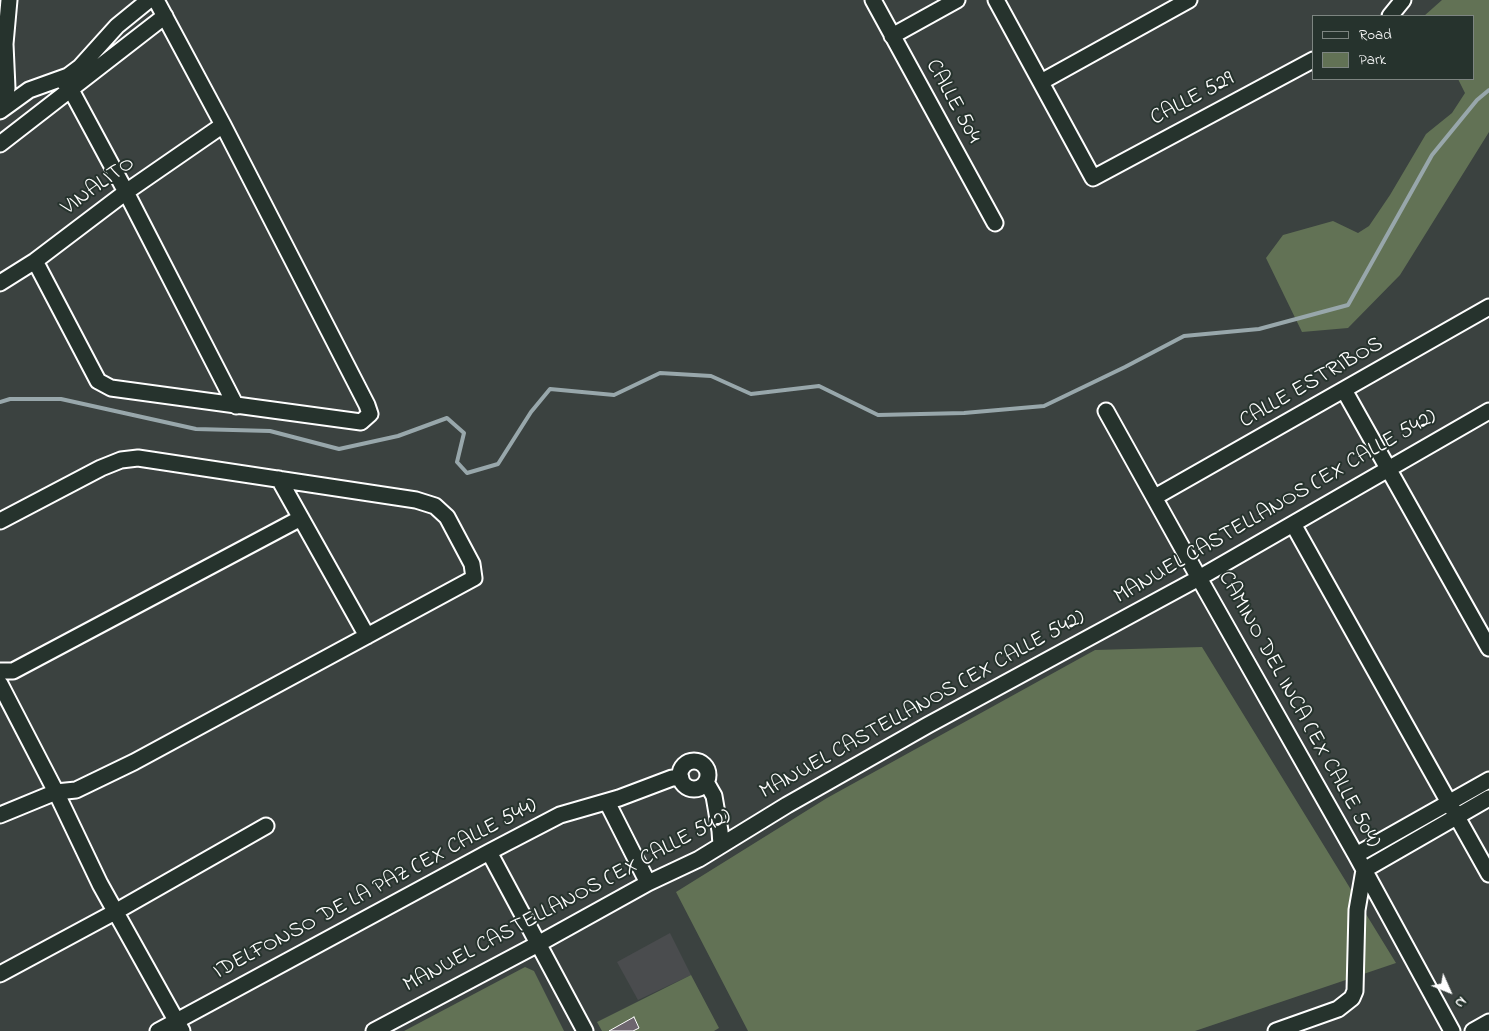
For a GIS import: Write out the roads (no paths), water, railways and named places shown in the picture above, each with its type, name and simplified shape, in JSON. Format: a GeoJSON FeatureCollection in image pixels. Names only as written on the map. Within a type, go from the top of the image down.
{"type":"FeatureCollection","features":[{"type":"Feature","properties":{"kind":"street"},"geometry":{"type":"LineString","coordinates":[[2,110],[7,88],[5,44],[9,0]]}},
{"type":"Feature","properties":{"kind":"street"},"geometry":{"type":"LineString","coordinates":[[149,0],[117,26],[80,67],[68,76],[66,84],[126,192],[236,406]]}},
{"type":"Feature","properties":{"kind":"street"},"geometry":{"type":"LineString","coordinates":[[34,261],[98,380],[111,388],[361,422],[370,414],[223,125],[156,0]]}},
{"type":"Feature","properties":{"kind":"street","name":"CALLE 504"},"geometry":{"type":"LineString","coordinates":[[873,0],[995,223]]}},
{"type":"Feature","properties":{"kind":"street"},"geometry":{"type":"LineString","coordinates":[[892,36],[957,0]]}},
{"type":"Feature","properties":{"kind":"street"},"geometry":{"type":"LineString","coordinates":[[996,0],[1041,82],[1189,0]]}},
{"type":"Feature","properties":{"kind":"street"},"geometry":{"type":"LineString","coordinates":[[0,144],[66,84],[165,16]]}},
{"type":"Feature","properties":{"kind":"street","name":"CALLE 529"},"geometry":{"type":"LineString","coordinates":[[1041,82],[1093,178],[1312,61]]}},
{"type":"Feature","properties":{"kind":"street"},"geometry":{"type":"LineString","coordinates":[[2,110],[29,90],[66,84]]}},
{"type":"Feature","properties":{"kind":"street","name":"VINALITO"},"geometry":{"type":"LineString","coordinates":[[0,283],[34,261],[126,192],[223,125]]}},
{"type":"Feature","properties":{"kind":"street","name":"CALLE ESTRIBOS"},"geometry":{"type":"LineString","coordinates":[[1155,497],[1489,307]]}},
{"type":"Feature","properties":{"kind":"street"},"geometry":{"type":"LineString","coordinates":[[1344,390],[1489,648]]}},
{"type":"Feature","properties":{"kind":"street","name":"CAMINO DEL INCA (EX CALLE 504)"},"geometry":{"type":"LineString","coordinates":[[1106,411],[1356,855],[1452,1031]]}},
{"type":"Feature","properties":{"kind":"street","name":"MANUEL CASTELLANOS (EX CALLE 542)"},"geometry":{"type":"LineString","coordinates":[[374,1031],[648,883],[699,859],[787,805],[928,725],[1199,578],[1388,469],[1488,416]]}},
{"type":"Feature","properties":{"kind":"street"},"geometry":{"type":"LineString","coordinates":[[0,520],[79,479],[121,460],[138,458],[416,500],[435,506],[447,517],[472,564],[474,578],[134,762],[76,790],[56,792],[0,815]]}},
{"type":"Feature","properties":{"kind":"street"},"geometry":{"type":"LineString","coordinates":[[278,478],[367,636]]}},
{"type":"Feature","properties":{"kind":"street"},"geometry":{"type":"LineString","coordinates":[[0,671],[13,671],[301,518]]}},
{"type":"Feature","properties":{"kind":"street"},"geometry":{"type":"LineString","coordinates":[[1294,524],[1489,874]]}},
{"type":"Feature","properties":{"kind":"street"},"geometry":{"type":"LineString","coordinates":[[0,684],[115,912],[179,1026]]}},
{"type":"Feature","properties":{"kind":"street"},"geometry":{"type":"LineString","coordinates":[[697,761],[701,763],[707,769],[706,782],[699,788],[694,789],[685,786],[680,773],[684,765],[688,762],[697,761]]}},
{"type":"Feature","properties":{"kind":"street","name":"IDELFONSO DE LA PAZ (EX CALLE 544)"},"geometry":{"type":"LineString","coordinates":[[158,1031],[179,1026],[489,852],[560,815],[613,800],[672,778],[681,778]]}},
{"type":"Feature","properties":{"kind":"street"},"geometry":{"type":"LineString","coordinates":[[1356,855],[1489,780]]}},
{"type":"Feature","properties":{"kind":"street"},"geometry":{"type":"LineString","coordinates":[[706,782],[714,796],[721,845]]}},
{"type":"Feature","properties":{"kind":"street"},"geometry":{"type":"LineString","coordinates":[[1278,1030],[1338,1008],[1352,998],[1355,991],[1357,910],[1364,870],[1489,798]]}},
{"type":"Feature","properties":{"kind":"street"},"geometry":{"type":"LineString","coordinates":[[613,800],[648,883]]}},
{"type":"Feature","properties":{"kind":"street"},"geometry":{"type":"LineString","coordinates":[[0,974],[115,912],[266,826]]}},
{"type":"Feature","properties":{"kind":"street"},"geometry":{"type":"LineString","coordinates":[[489,852],[584,1031]]}},
{"type":"Feature","properties":{"kind":"street"},"geometry":{"type":"LineString","coordinates":[[1473,1031],[1489,1022]]}},
{"type":"Feature","properties":{"kind":"street"},"geometry":{"type":"LineString","coordinates":[[1278,1030],[1305,1031]]}},
{"type":"Feature","properties":{"kind":"waterway"},"geometry":{"type":"LineString","coordinates":[[0,402],[10,399],[61,399],[196,429],[270,431],[339,449],[398,436],[447,418],[464,433],[457,462],[467,473],[498,464],[531,412],[550,389],[614,395],[660,373],[711,376],[751,394],[819,386],[878,415],[964,413],[1044,406],[1184,336],[1259,329],[1348,305],[1432,155],[1477,100],[1489,90]]}}]}
